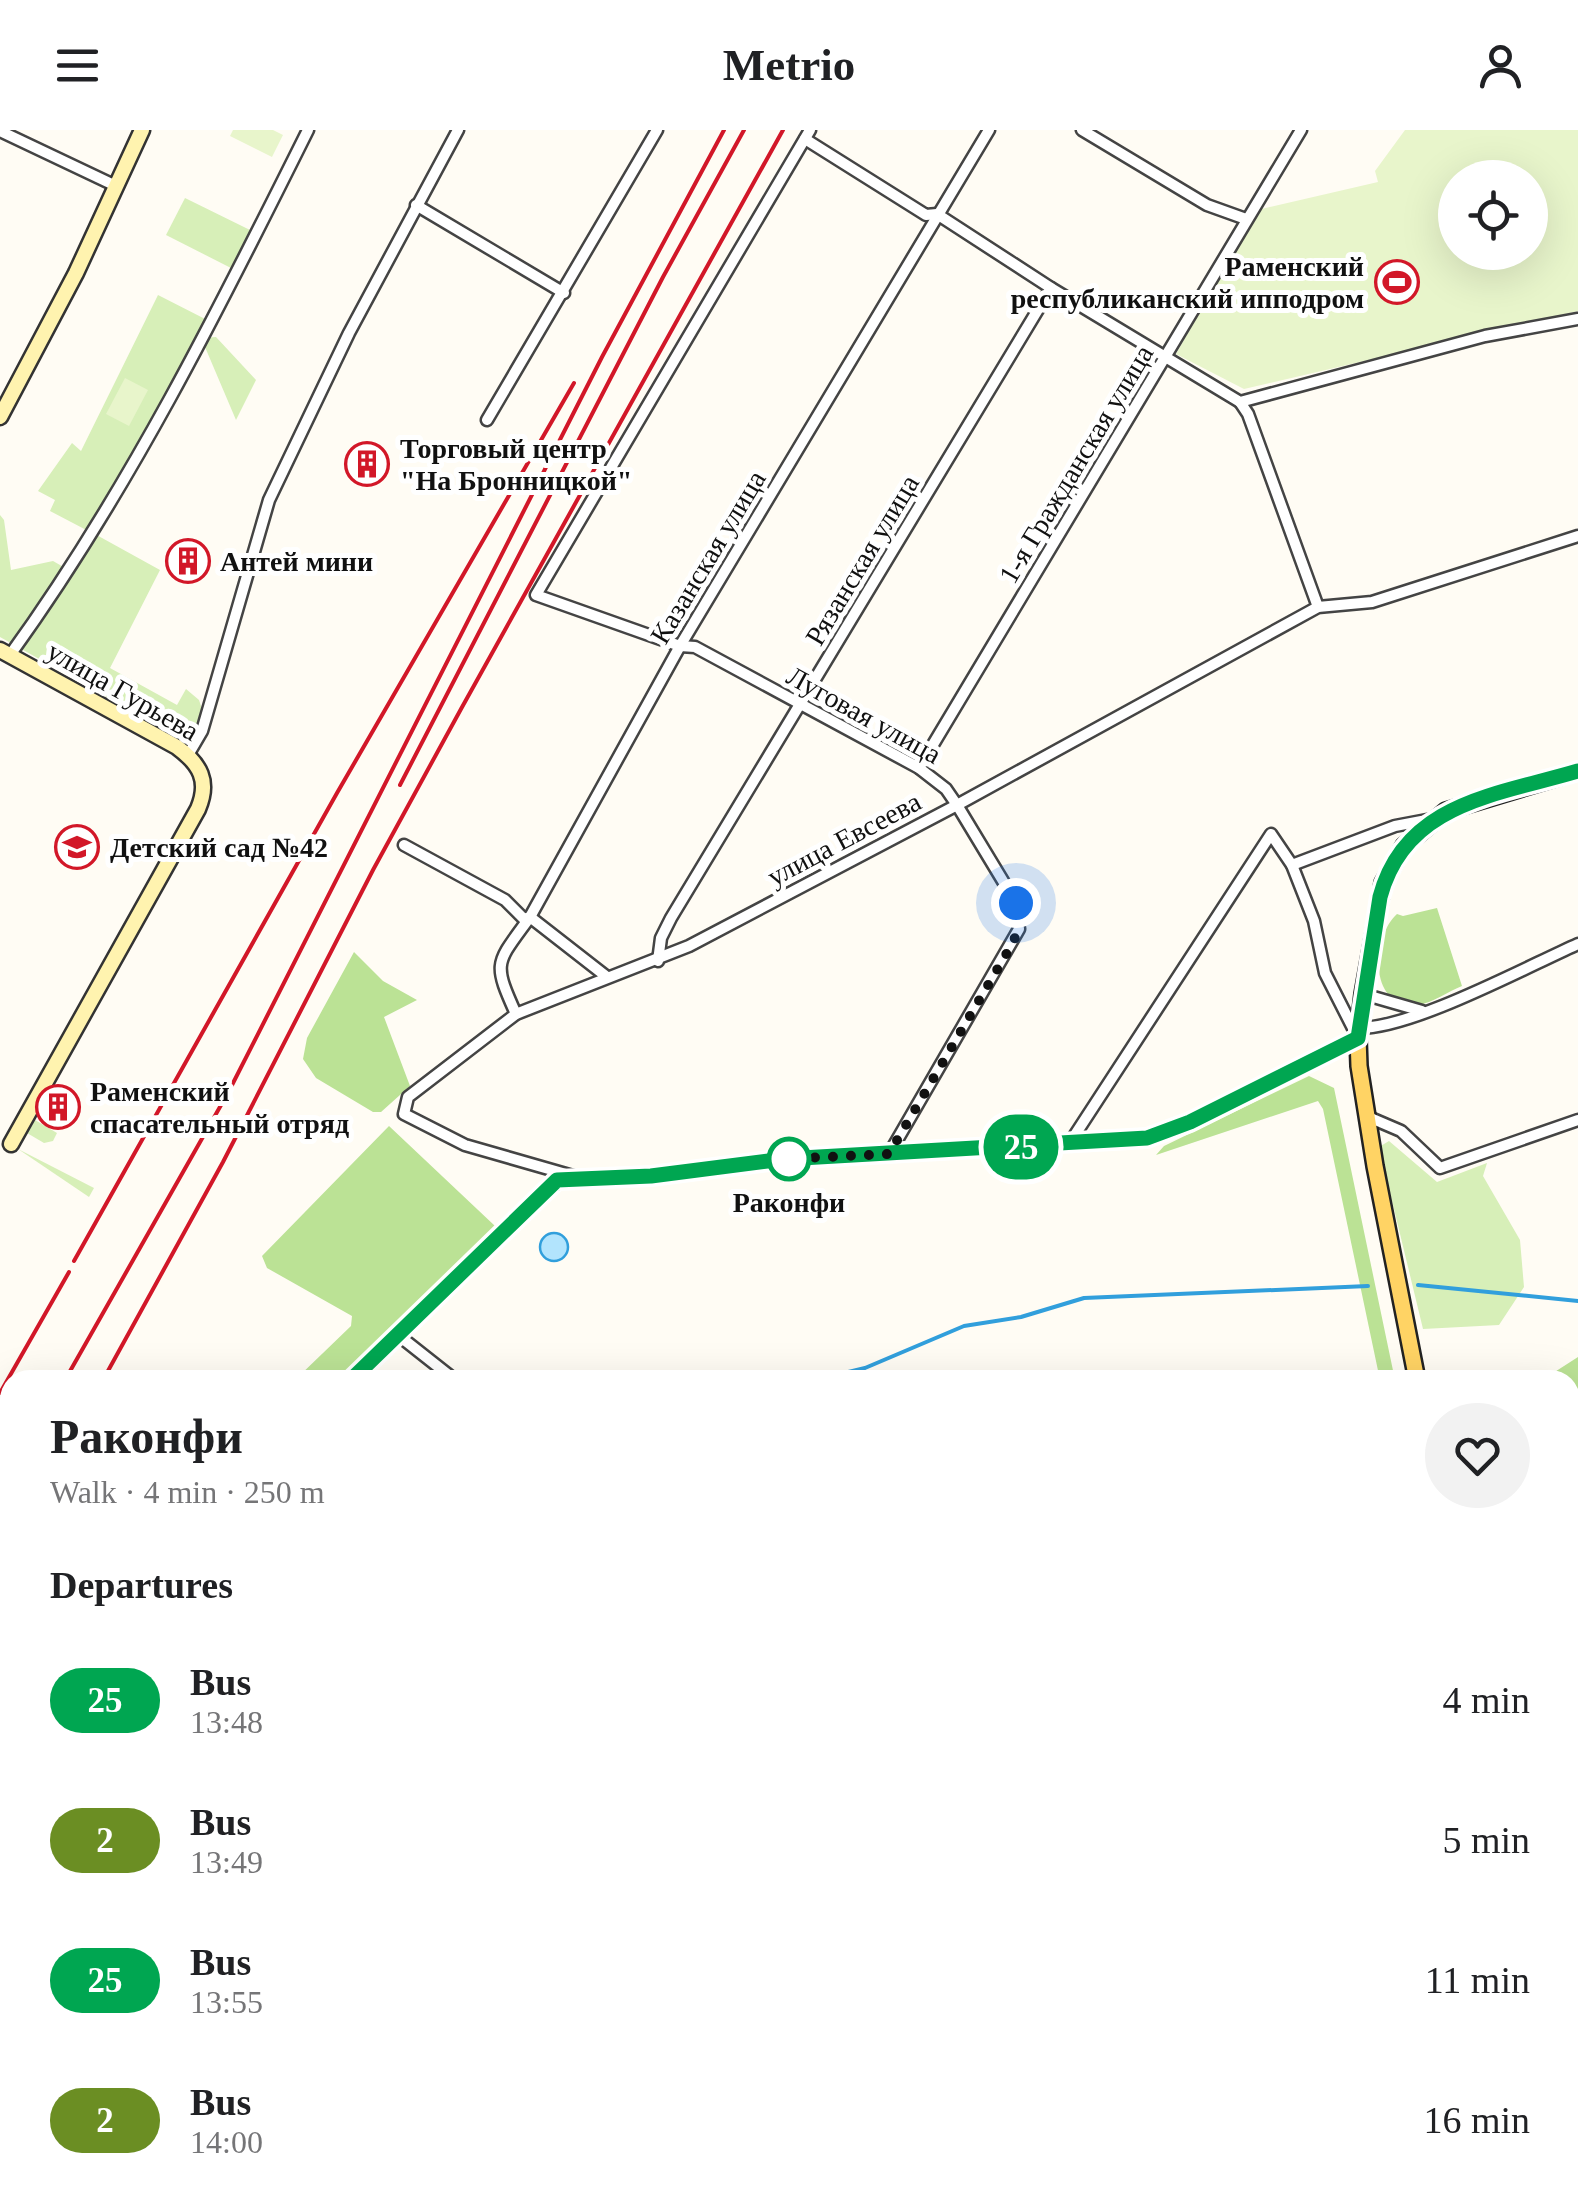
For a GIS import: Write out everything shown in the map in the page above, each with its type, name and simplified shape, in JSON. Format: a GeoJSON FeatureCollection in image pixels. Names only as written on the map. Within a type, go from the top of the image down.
{"type":"FeatureCollection","features":[{"type":"Feature","properties":{"kind":"main road"},"geometry":{"type":"LineString","coordinates":[[1415,1370],[1366,1116],[1359,1028],[1384,883],[1404,846],[1433,819],[1463,805],[1578,771]]}},
{"type":"Feature","properties":{"kind":"street"},"geometry":{"type":"LineString","coordinates":[[0,417],[72,281],[142,130]]}},
{"type":"Feature","properties":{"kind":"street"},"geometry":{"type":"LineString","coordinates":[[5,652],[100,520],[232,284],[308,130]]}},
{"type":"Feature","properties":{"kind":"street"},"geometry":{"type":"LineString","coordinates":[[188,754],[202,731],[268,500],[340,349],[458,130]]}},
{"type":"Feature","properties":{"kind":"street"},"geometry":{"type":"LineString","coordinates":[[488,420],[658,130]]}},
{"type":"Feature","properties":{"kind":"street","name":"Казанская улица"},"geometry":{"type":"LineString","coordinates":[[516,1014],[498,966],[530,918],[680,646],[989,130]]}},
{"type":"Feature","properties":{"kind":"street"},"geometry":{"type":"LineString","coordinates":[[1082,130],[1207,205],[1246,219]]}},
{"type":"Feature","properties":{"kind":"street","name":"1-я Гражданская улица"},"geometry":{"type":"LineString","coordinates":[[919,768],[1301,130]]}},
{"type":"Feature","properties":{"kind":"street"},"geometry":{"type":"LineString","coordinates":[[0,131],[116,186]]}},
{"type":"Feature","properties":{"kind":"street"},"geometry":{"type":"LineString","coordinates":[[808,134],[926,214],[938,214],[1051,288],[1240,402],[1248,414],[1318,607],[1372,602],[1578,536]]}},
{"type":"Feature","properties":{"kind":"street","name":"Луговая улица"},"geometry":{"type":"LineString","coordinates":[[808,134],[536,595],[680,646],[696,647],[919,768],[946,789],[957,805],[1015,900],[1019,929],[889,1154]]}},
{"type":"Feature","properties":{"kind":"street"},"geometry":{"type":"LineString","coordinates":[[416,205],[564,293]]}},
{"type":"Feature","properties":{"kind":"street","name":"Рязанская улица"},"geometry":{"type":"LineString","coordinates":[[658,960],[668,924],[1051,288]]}},
{"type":"Feature","properties":{"kind":"street"},"geometry":{"type":"LineString","coordinates":[[1240,402],[1485,336],[1578,319]]}},
{"type":"Feature","properties":{"kind":"street","name":"улица Евсеева"},"geometry":{"type":"LineString","coordinates":[[583,1179],[465,1144],[404,1114],[408,1097],[516,1014],[658,960],[957,805],[1318,607]]}},
{"type":"Feature","properties":{"kind":"street","name":"улица Гурьева"},"geometry":{"type":"LineString","coordinates":[[5,652],[188,754],[200,768],[204,788],[198,809],[10,1144]]}},
{"type":"Feature","properties":{"kind":"street"},"geometry":{"type":"LineString","coordinates":[[1292,865],[1396,826],[1433,819]]}},
{"type":"Feature","properties":{"kind":"street"},"geometry":{"type":"LineString","coordinates":[[1068,1144],[1271,834],[1292,865],[1314,921],[1324,972],[1359,1028]]}},
{"type":"Feature","properties":{"kind":"street"},"geometry":{"type":"LineString","coordinates":[[404,846],[506,900],[524,919],[530,918],[607,977]]}},
{"type":"Feature","properties":{"kind":"street"},"geometry":{"type":"LineString","coordinates":[[361,1370],[557,1180],[651,1176],[784,1159],[1068,1144],[1160,1134],[1359,1028],[1378,1028],[1423,1012],[1578,944]]}},
{"type":"Feature","properties":{"kind":"street"},"geometry":{"type":"LineString","coordinates":[[1363,994],[1423,1012]]}},
{"type":"Feature","properties":{"kind":"street"},"geometry":{"type":"LineString","coordinates":[[1366,1116],[1401,1131],[1440,1168],[1578,1120]]}},
{"type":"Feature","properties":{"kind":"street"},"geometry":{"type":"LineString","coordinates":[[398,1335],[442,1370]]}},
{"type":"Feature","properties":{"kind":"green space"},"geometry":{"type":"Polygon","coordinates":[[[233,130],[273,130],[283,135],[272,157],[230,136],[233,130]]]}},
{"type":"Feature","properties":{"kind":"green space","name":"Раменский республиканский ипподром"},"geometry":{"type":"Polygon","coordinates":[[[1405,130],[1578,130],[1578,311],[1244,389],[1176,354],[1257,210],[1378,182],[1375,171],[1405,130]]]}},
{"type":"Feature","properties":{"kind":"green space"},"geometry":{"type":"Polygon","coordinates":[[[185,198],[250,230],[231,268],[166,235],[185,198]]]}},
{"type":"Feature","properties":{"kind":"green space"},"geometry":{"type":"Polygon","coordinates":[[[158,295],[211,322],[202,338],[216,337],[256,380],[236,420],[202,340],[93,533],[160,570],[110,668],[177,705],[186,689],[199,700],[202,709],[198,729],[188,739],[0,637],[0,515],[11,570],[53,561],[67,569],[92,533],[50,511],[55,500],[38,491],[72,443],[81,451],[158,295]]]}},
{"type":"Feature","properties":{"kind":"green space"},"geometry":{"type":"Polygon","coordinates":[[[125,378],[148,390],[129,426],[106,414],[125,378]]]}},
{"type":"Feature","properties":{"kind":"green space"},"geometry":{"type":"Polygon","coordinates":[[[1437,908],[1462,986],[1423,1004],[1402,1003],[1390,996],[1383,984],[1379,970],[1382,939],[1397,914],[1437,908]]]}},
{"type":"Feature","properties":{"kind":"green space"},"geometry":{"type":"Polygon","coordinates":[[[354,952],[383,981],[417,1000],[384,1017],[410,1086],[381,1112],[373,1112],[316,1078],[303,1059],[307,1038],[354,952]]]}},
{"type":"Feature","properties":{"kind":"green space"},"geometry":{"type":"Polygon","coordinates":[[[1309,1076],[1334,1088],[1393,1370],[1378,1370],[1323,1109],[1318,1101],[1156,1155],[1164,1146],[1309,1076]]]}},
{"type":"Feature","properties":{"kind":"green space"},"geometry":{"type":"Polygon","coordinates":[[[35,1120],[57,1133],[53,1141],[44,1143],[27,1133],[35,1120]]]}},
{"type":"Feature","properties":{"kind":"green space"},"geometry":{"type":"Polygon","coordinates":[[[389,1126],[495,1226],[348,1370],[305,1370],[351,1326],[352,1316],[267,1268],[262,1256],[389,1126]]]}},
{"type":"Feature","properties":{"kind":"green space"},"geometry":{"type":"Polygon","coordinates":[[[1389,1141],[1437,1182],[1487,1163],[1483,1176],[1520,1240],[1524,1287],[1499,1325],[1423,1329],[1379,1147],[1389,1141]]]}},
{"type":"Feature","properties":{"kind":"green space"},"geometry":{"type":"Polygon","coordinates":[[[18,1149],[94,1188],[89,1197],[18,1149]]]}},
{"type":"Feature","properties":{"kind":"green space"},"geometry":{"type":"Polygon","coordinates":[[[1578,1357],[1578,1370],[1558,1370],[1578,1357]]]}},
{"type":"Feature","properties":{"kind":"water"},"geometry":{"type":"Polygon","coordinates":[[[554,1233],[564,1237],[568,1247],[564,1257],[554,1261],[544,1257],[540,1247],[544,1237],[554,1233]]]}},
{"type":"Feature","properties":{"kind":"waterway"},"geometry":{"type":"LineString","coordinates":[[1418,1285],[1578,1301]]}},
{"type":"Feature","properties":{"kind":"waterway"},"geometry":{"type":"LineString","coordinates":[[857,1370],[964,1326],[1021,1317],[1084,1298],[1368,1286]]}},
{"type":"Feature","properties":{"kind":"railway"},"geometry":{"type":"LineString","coordinates":[[71,1370],[229,1091],[602,357],[724,130]]}},
{"type":"Feature","properties":{"kind":"railway"},"geometry":{"type":"LineString","coordinates":[[400,785],[663,277],[744,130]]}},
{"type":"Feature","properties":{"kind":"railway"},"geometry":{"type":"LineString","coordinates":[[109,1370],[223,1162],[373,870],[783,130]]}},
{"type":"Feature","properties":{"kind":"railway"},"geometry":{"type":"LineString","coordinates":[[74,1261],[337,793],[574,383]]}},
{"type":"Feature","properties":{"kind":"railway"},"geometry":{"type":"LineString","coordinates":[[13,1370],[69,1272]]}},
{"type":"Feature","properties":{"kind":"bus line","name":"25"},"geometry":{"type":"LineString","coordinates":[[361,1370],[557,1180],[651,1176],[784,1159],[1133,1140],[1190,1122],[1358,1038],[1384,883],[1404,846],[1421,829],[1446,811],[1578,771]]}},
{"type":"Feature","properties":{"kind":"place","name":"Раменский республиканский ипподром"},"geometry":{"type":"Point","coordinates":[1397,282]}},
{"type":"Feature","properties":{"kind":"place","name":"Торговый центр \"На Бронницкой\""},"geometry":{"type":"Point","coordinates":[367,464]}},
{"type":"Feature","properties":{"kind":"place","name":"Антей мини"},"geometry":{"type":"Point","coordinates":[188,561]}},
{"type":"Feature","properties":{"kind":"place","name":"Детский сад №42"},"geometry":{"type":"Point","coordinates":[77,847]}},
{"type":"Feature","properties":{"kind":"place","name":"Раменский спасательный отряд"},"geometry":{"type":"Point","coordinates":[58,1107]}},
{"type":"Feature","properties":{"kind":"place","name":"Раконфи"},"geometry":{"type":"Point","coordinates":[789,1159]}},
{"type":"Feature","properties":{"kind":"route"},"geometry":{"type":"LineString","coordinates":[[789,1159],[784,1159],[889,1154],[1014,941],[1019,929],[1016,903]]}}]}
